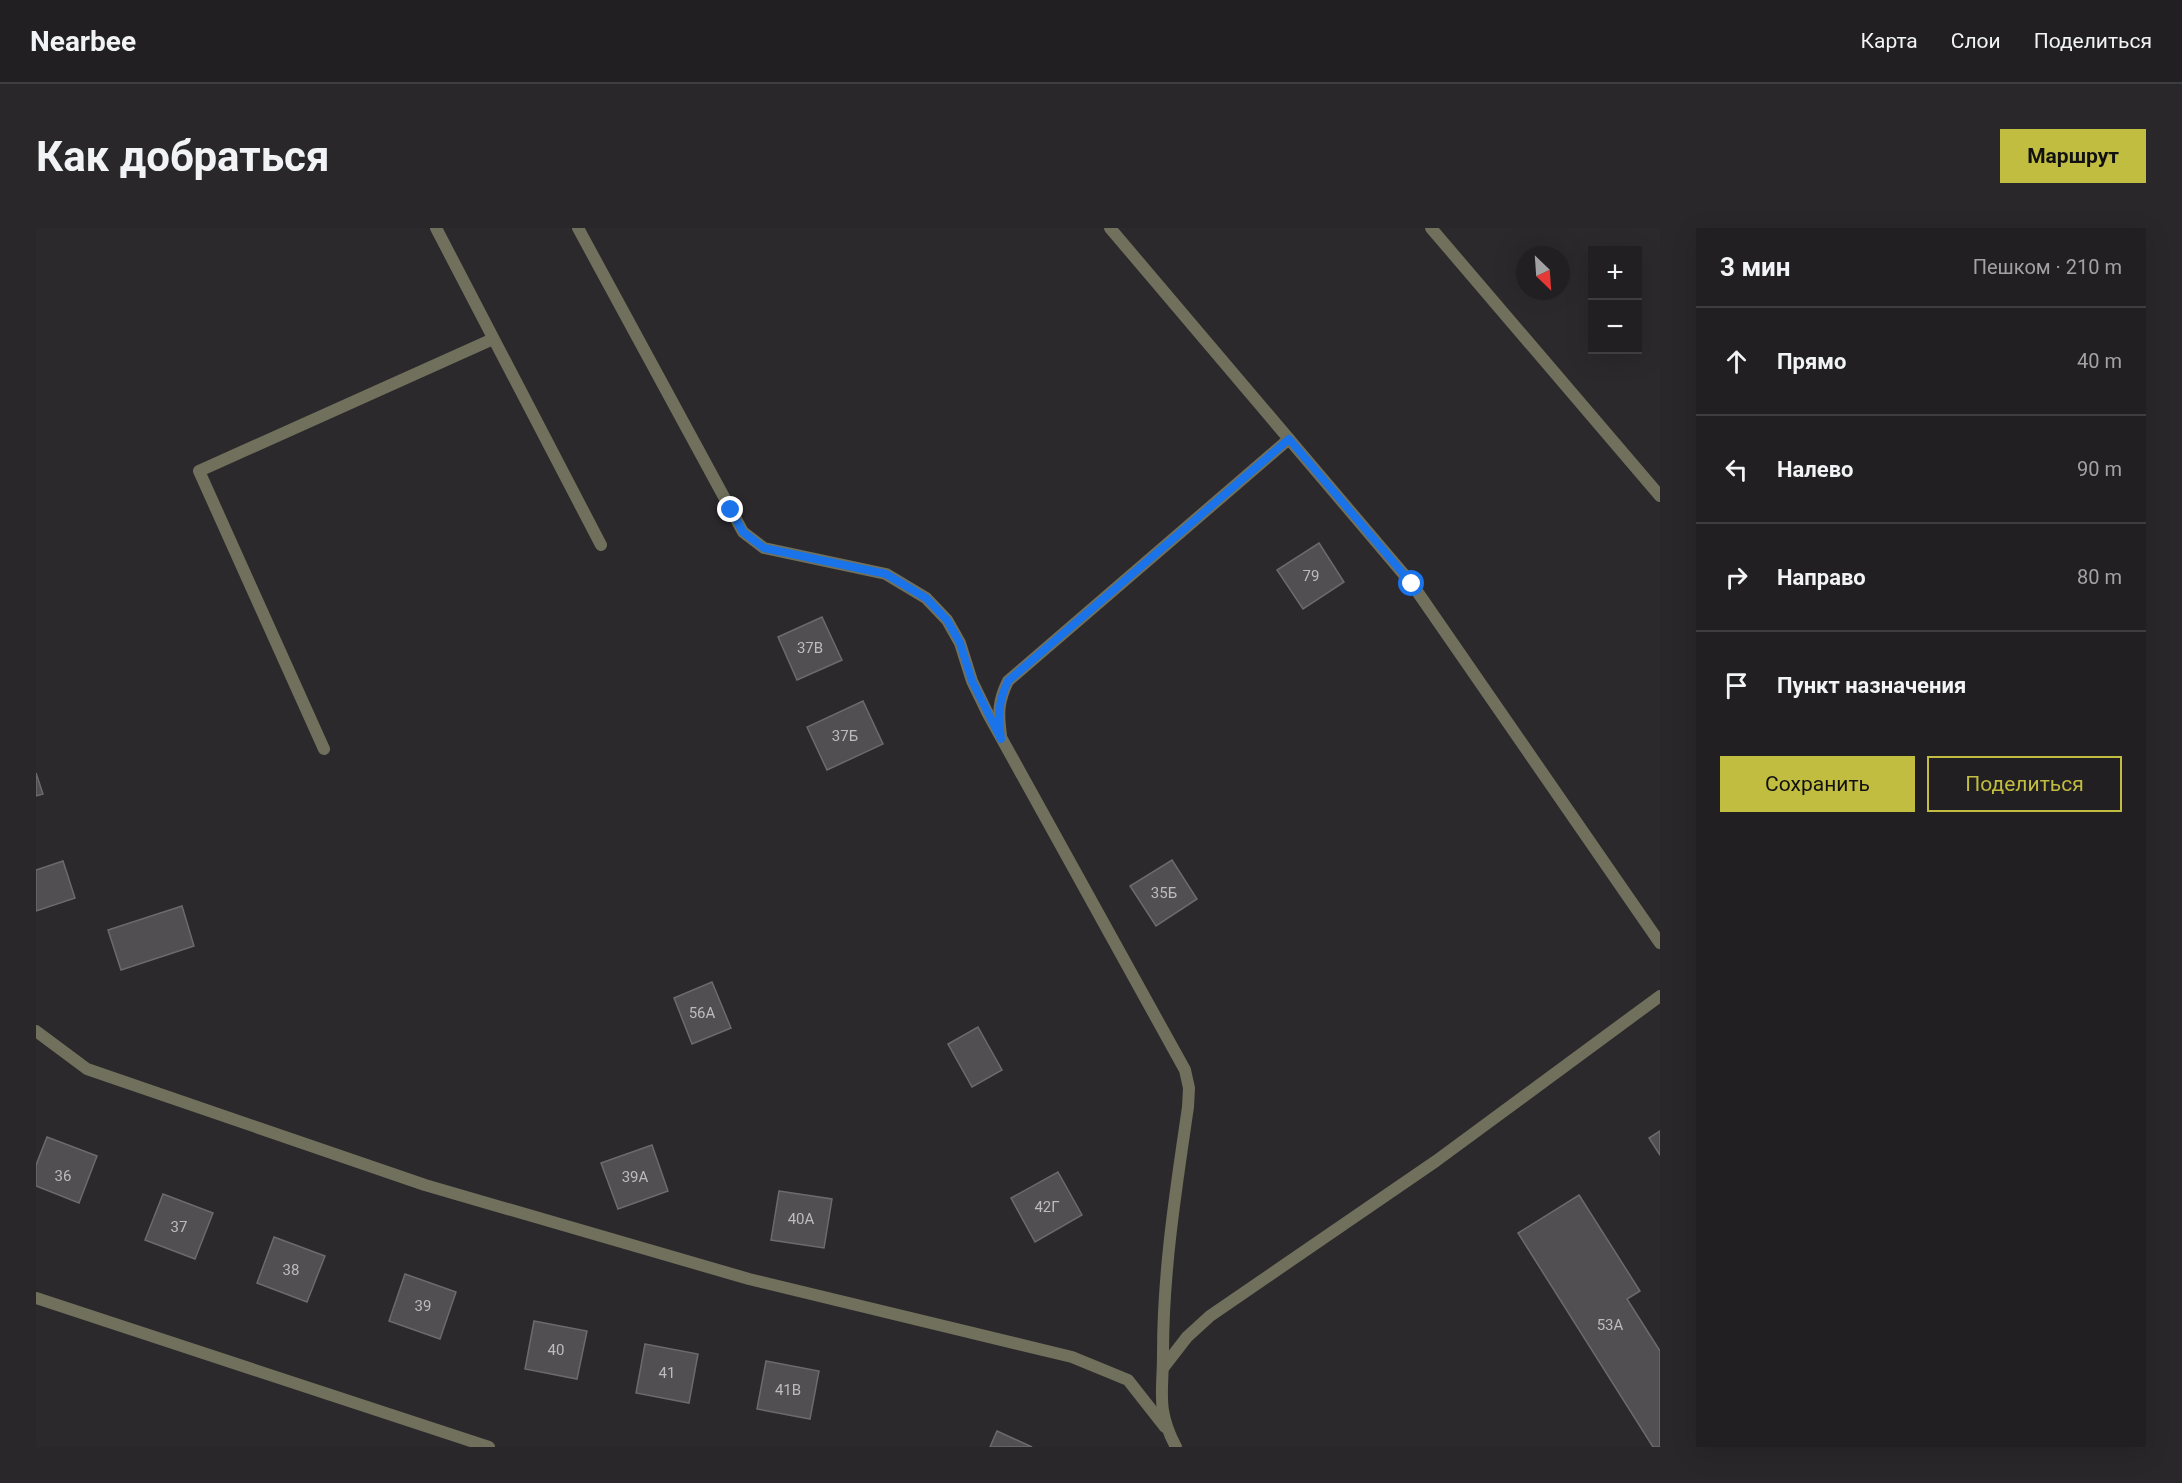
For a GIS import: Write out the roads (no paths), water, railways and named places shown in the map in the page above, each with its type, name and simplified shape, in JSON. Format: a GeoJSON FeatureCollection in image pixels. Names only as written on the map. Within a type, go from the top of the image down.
{"type":"FeatureCollection","features":[{"type":"Feature","properties":{"kind":"street"},"geometry":{"type":"LineString","coordinates":[[436,228],[601,545]]}},
{"type":"Feature","properties":{"kind":"street"},"geometry":{"type":"LineString","coordinates":[[578,228],[743,532],[764,548],[886,574],[926,598],[947,620],[960,643],[972,681],[1001,739],[1185,1070],[1189,1088],[1188,1107],[1164,1283],[1161,1406],[1167,1430]]}},
{"type":"Feature","properties":{"kind":"street"},"geometry":{"type":"LineString","coordinates":[[1110,228],[1412,584],[1660,943]]}},
{"type":"Feature","properties":{"kind":"street"},"geometry":{"type":"LineString","coordinates":[[1431,228],[1660,496]]}},
{"type":"Feature","properties":{"kind":"street"},"geometry":{"type":"LineString","coordinates":[[324,749],[199,471],[494,339]]}},
{"type":"Feature","properties":{"kind":"street"},"geometry":{"type":"LineString","coordinates":[[1001,739],[997,712],[1000,697],[1008,681],[1289,439]]}},
{"type":"Feature","properties":{"kind":"street"},"geometry":{"type":"LineString","coordinates":[[1163,1368],[1186,1337],[1210,1316],[1436,1161],[1660,996]]}},
{"type":"Feature","properties":{"kind":"street"},"geometry":{"type":"LineString","coordinates":[[36,1031],[87,1069],[425,1185],[749,1279],[1072,1357],[1128,1380],[1167,1430],[1176,1447]]}},
{"type":"Feature","properties":{"kind":"street"},"geometry":{"type":"LineString","coordinates":[[36,1298],[489,1447]]}}]}
